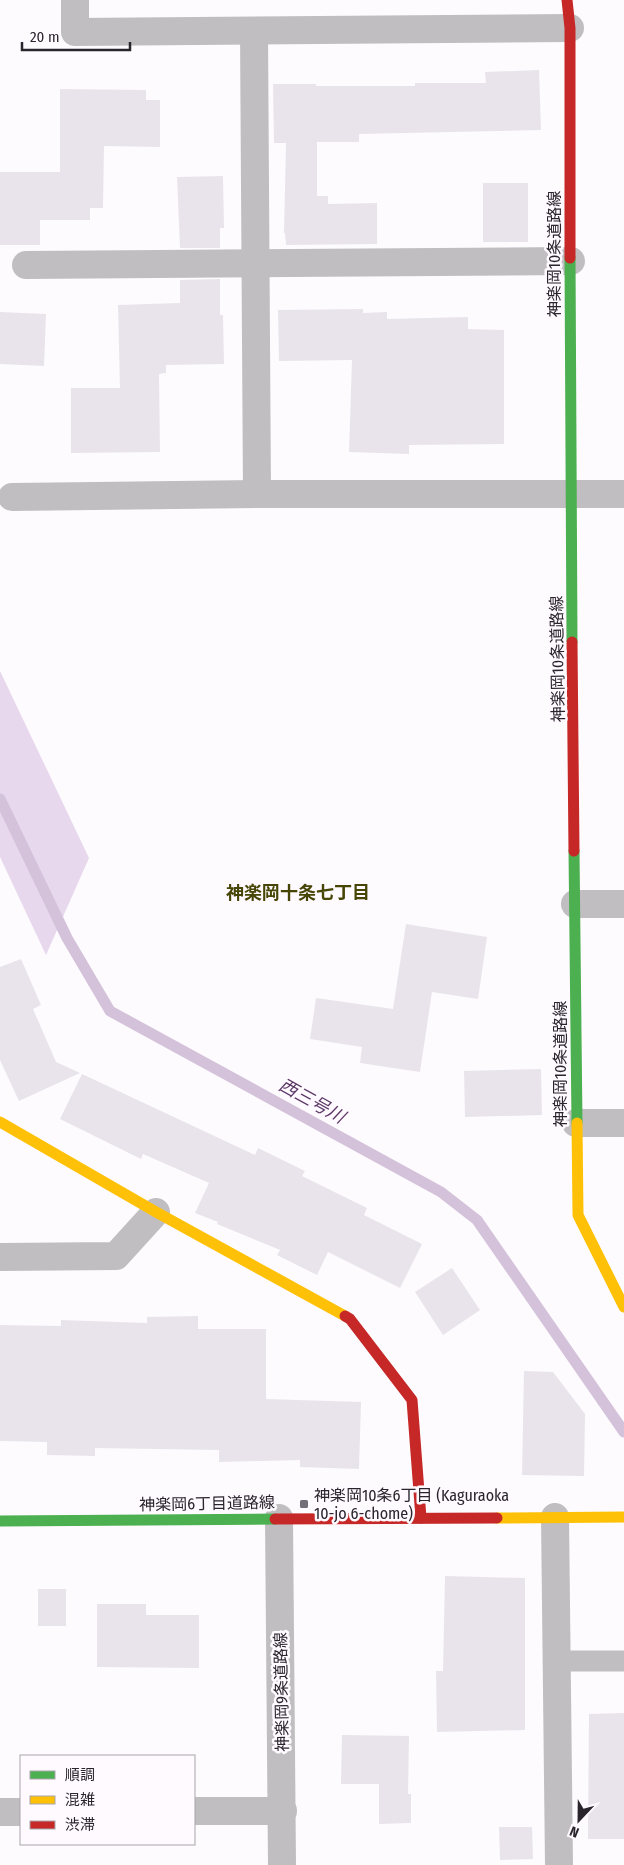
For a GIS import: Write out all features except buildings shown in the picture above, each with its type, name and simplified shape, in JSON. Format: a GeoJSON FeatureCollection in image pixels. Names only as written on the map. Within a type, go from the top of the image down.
{"type":"FeatureCollection","features":[{"type":"Feature","properties":{"kind":"street"},"geometry":{"type":"LineString","coordinates":[[75,0],[75,32],[570,28]]}},
{"type":"Feature","properties":{"kind":"street","name":"神楽岡10条道路線"},"geometry":{"type":"LineString","coordinates":[[567,0],[570,28],[571,493],[578,1047],[576,1123],[578,1215],[624,1307]]}},
{"type":"Feature","properties":{"kind":"street"},"geometry":{"type":"LineString","coordinates":[[254,31],[257,494]]}},
{"type":"Feature","properties":{"kind":"street"},"geometry":{"type":"LineString","coordinates":[[26,265],[570,261]]}},
{"type":"Feature","properties":{"kind":"street"},"geometry":{"type":"LineString","coordinates":[[12,496],[624,494]]}},
{"type":"Feature","properties":{"kind":"street"},"geometry":{"type":"LineString","coordinates":[[575,904],[624,904]]}},
{"type":"Feature","properties":{"kind":"street"},"geometry":{"type":"LineString","coordinates":[[0,1122],[156,1212],[350,1319],[412,1400],[421,1518]]}},
{"type":"Feature","properties":{"kind":"street"},"geometry":{"type":"LineString","coordinates":[[576,1123],[624,1123]]}},
{"type":"Feature","properties":{"kind":"street"},"geometry":{"type":"LineString","coordinates":[[0,1257],[116,1256],[156,1212]]}},
{"type":"Feature","properties":{"kind":"street"},"geometry":{"type":"LineString","coordinates":[[555,1517],[559,1865]]}},
{"type":"Feature","properties":{"kind":"street","name":"神楽岡6丁目道路線"},"geometry":{"type":"LineString","coordinates":[[0,1521],[624,1517]]}},
{"type":"Feature","properties":{"kind":"street","name":"神楽岡9条道路線"},"geometry":{"type":"LineString","coordinates":[[279,1518],[282,1865]]}},
{"type":"Feature","properties":{"kind":"street"},"geometry":{"type":"LineString","coordinates":[[195,1811],[283,1811]]}},
{"type":"Feature","properties":{"kind":"street"},"geometry":{"type":"LineString","coordinates":[[0,1812],[20,1812]]}},
{"type":"Feature","properties":{"kind":"lane"},"geometry":{"type":"LineString","coordinates":[[556,1661],[624,1661]]}},
{"type":"Feature","properties":{"kind":"shaded area"},"geometry":{"type":"Polygon","coordinates":[[[0,671],[89,858],[46,955],[0,857],[0,671]]]}},
{"type":"Feature","properties":{"kind":"waterway","name":"西三号川"},"geometry":{"type":"LineString","coordinates":[[0,799],[67,938],[110,1011],[441,1192],[477,1220],[624,1432]]}},
{"type":"Feature","properties":{"kind":"traffic: fast"},"geometry":{"type":"LineString","coordinates":[[570,258],[572,642]]}},
{"type":"Feature","properties":{"kind":"traffic: fast"},"geometry":{"type":"LineString","coordinates":[[574,851],[577,1123]]}},
{"type":"Feature","properties":{"kind":"traffic: fast"},"geometry":{"type":"LineString","coordinates":[[0,1521],[275,1519]]}},
{"type":"Feature","properties":{"kind":"traffic: slow"},"geometry":{"type":"LineString","coordinates":[[0,1122],[156,1212],[345,1316]]}},
{"type":"Feature","properties":{"kind":"traffic: slow"},"geometry":{"type":"LineString","coordinates":[[577,1123],[578,1215],[624,1307]]}},
{"type":"Feature","properties":{"kind":"traffic: slow"},"geometry":{"type":"LineString","coordinates":[[497,1518],[624,1517]]}},
{"type":"Feature","properties":{"kind":"traffic: jam"},"geometry":{"type":"LineString","coordinates":[[567,0],[570,28],[570,258]]}},
{"type":"Feature","properties":{"kind":"traffic: jam"},"geometry":{"type":"LineString","coordinates":[[572,642],[574,851]]}},
{"type":"Feature","properties":{"kind":"traffic: jam"},"geometry":{"type":"LineString","coordinates":[[345,1316],[350,1319],[412,1400],[421,1518]]}},
{"type":"Feature","properties":{"kind":"traffic: jam"},"geometry":{"type":"LineString","coordinates":[[275,1519],[497,1518]]}},
{"type":"Feature","properties":{"kind":"place","name":"神楽岡10条6丁目 (Kaguraoka 10-jo 6-chome)"},"geometry":{"type":"Point","coordinates":[304,1504]}},
{"type":"Feature","properties":{"kind":"district","name":"神楽岡十条七丁目"},"geometry":{"type":"Point","coordinates":[298,893]}}]}
